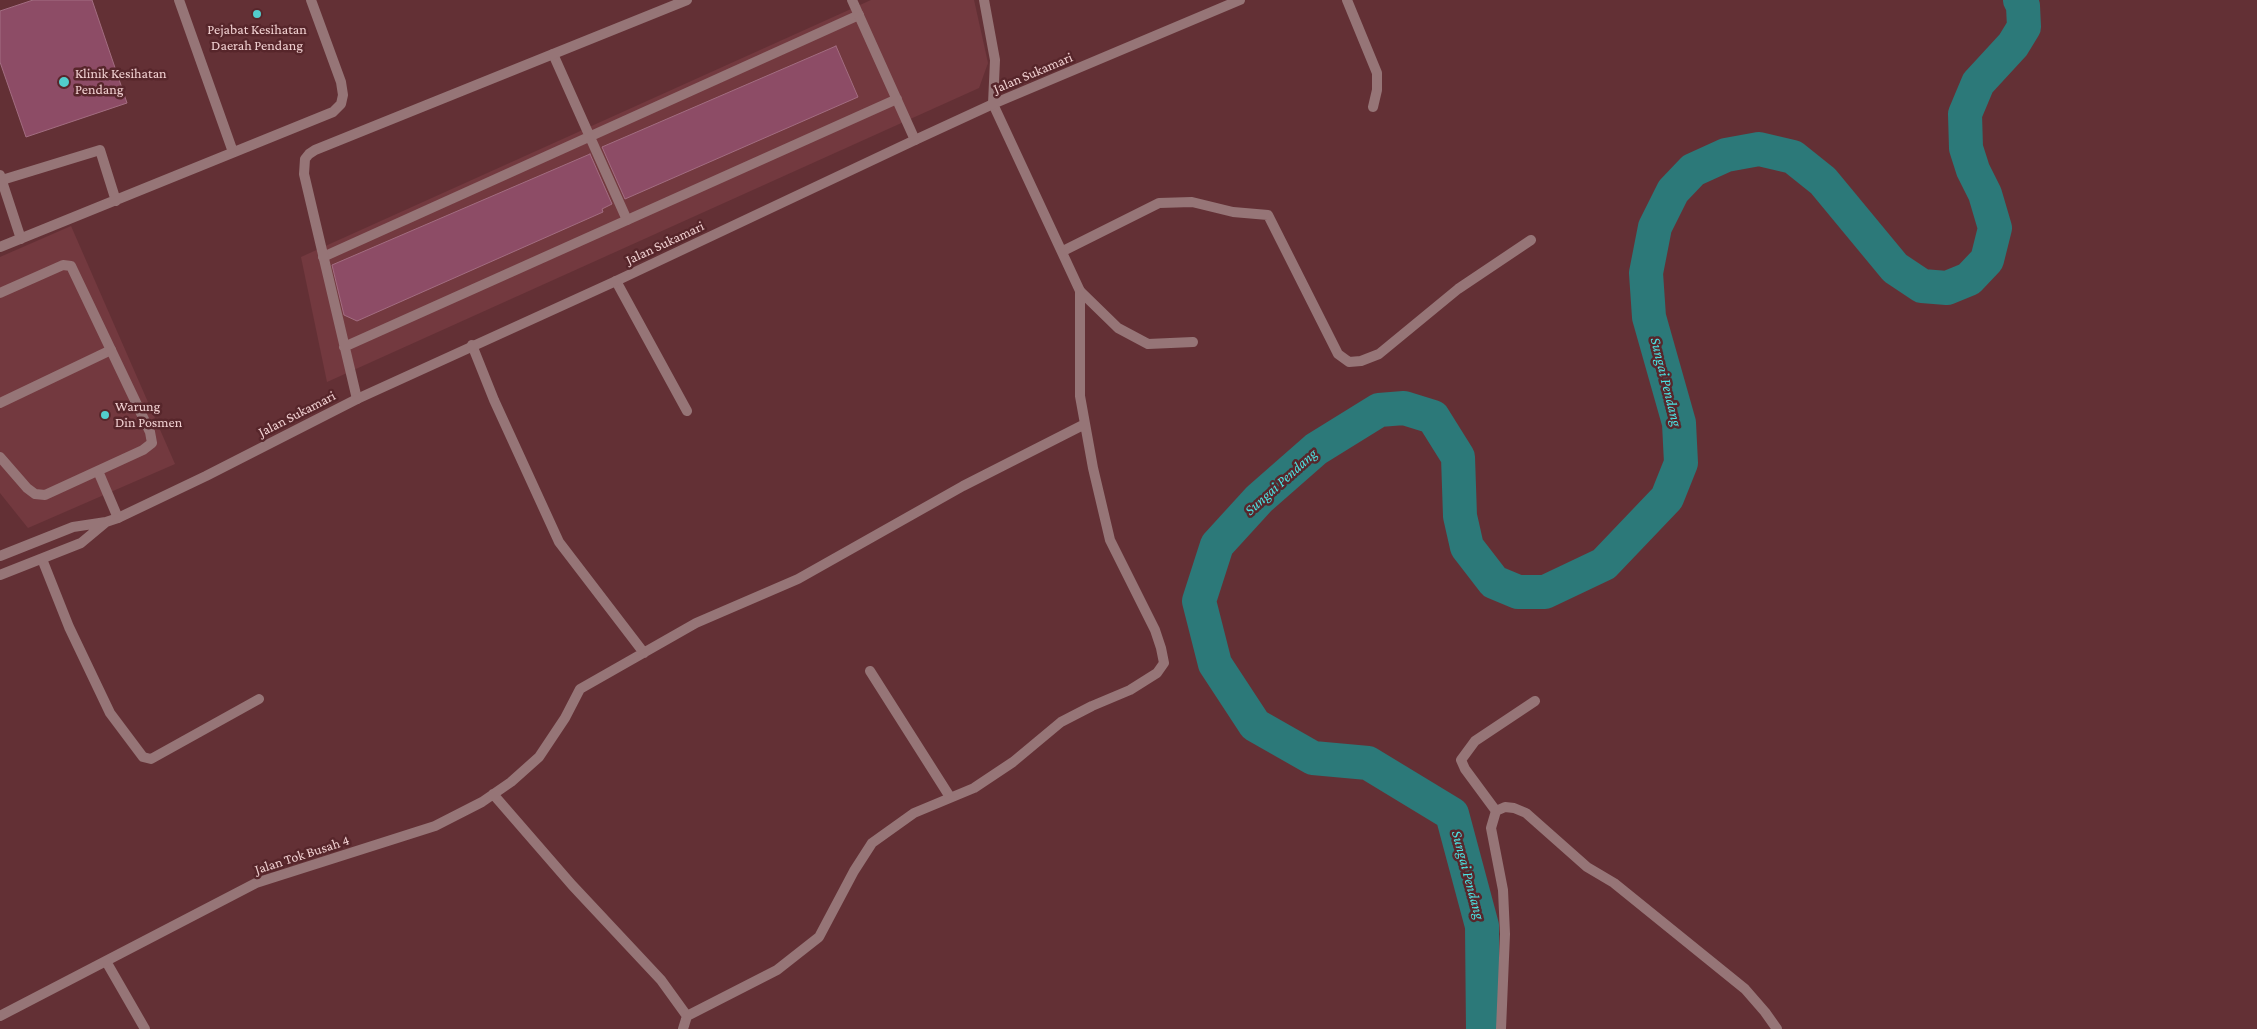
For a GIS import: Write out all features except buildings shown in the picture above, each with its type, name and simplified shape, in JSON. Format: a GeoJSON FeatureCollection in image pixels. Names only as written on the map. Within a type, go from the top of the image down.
{"type":"FeatureCollection","features":[{"type":"Feature","properties":{"kind":"street"},"geometry":{"type":"LineString","coordinates":[[180,0],[233,152]]}},
{"type":"Feature","properties":{"kind":"street"},"geometry":{"type":"LineString","coordinates":[[0,247],[333,112],[340,104],[343,95],[341,82],[311,0]]}},
{"type":"Feature","properties":{"kind":"street"},"geometry":{"type":"LineString","coordinates":[[357,399],[304,174],[305,159],[309,154],[687,0]]}},
{"type":"Feature","properties":{"kind":"street"},"geometry":{"type":"LineString","coordinates":[[852,0],[915,140]]}},
{"type":"Feature","properties":{"kind":"street"},"geometry":{"type":"LineString","coordinates":[[984,0],[995,60],[993,104],[1080,291],[1118,328],[1148,344],[1193,342]]}},
{"type":"Feature","properties":{"kind":"street","name":"Jalan Sukamari"},"geometry":{"type":"LineString","coordinates":[[0,556],[73,527],[106,522],[118,518],[206,476],[357,399],[616,281],[915,140],[993,104],[1240,0]]}},
{"type":"Feature","properties":{"kind":"street"},"geometry":{"type":"LineString","coordinates":[[1347,0],[1377,73],[1377,90],[1373,108]]}},
{"type":"Feature","properties":{"kind":"street"},"geometry":{"type":"LineString","coordinates":[[323,256],[859,15]]}},
{"type":"Feature","properties":{"kind":"street"},"geometry":{"type":"LineString","coordinates":[[553,54],[627,220]]}},
{"type":"Feature","properties":{"kind":"street"},"geometry":{"type":"LineString","coordinates":[[344,347],[897,99]]}},
{"type":"Feature","properties":{"kind":"street"},"geometry":{"type":"LineString","coordinates":[[21,239],[1,177],[100,150],[116,201]]}},
{"type":"Feature","properties":{"kind":"street"},"geometry":{"type":"LineString","coordinates":[[1063,251],[1158,203],[1192,202],[1233,212],[1268,215],[1338,354],[1350,362],[1361,361],[1380,354],[1458,289],[1531,240]]}},
{"type":"Feature","properties":{"kind":"street"},"geometry":{"type":"LineString","coordinates":[[0,293],[62,265],[70,266],[150,432],[152,443],[143,450],[98,472],[45,495],[35,494],[0,457]]}},
{"type":"Feature","properties":{"kind":"street"},"geometry":{"type":"LineString","coordinates":[[616,281],[687,412]]}},
{"type":"Feature","properties":{"kind":"street"},"geometry":{"type":"LineString","coordinates":[[683,1029],[687,1016],[777,970],[819,937],[854,871],[872,843],[914,813],[974,788],[1013,762],[1061,722],[1130,690],[1157,673],[1164,663],[1162,648],[1155,630],[1110,540],[1080,396],[1080,291]]}},
{"type":"Feature","properties":{"kind":"street"},"geometry":{"type":"LineString","coordinates":[[472,345],[494,400],[559,542],[644,652],[696,623],[798,579],[963,486],[1085,424]]}},
{"type":"Feature","properties":{"kind":"street"},"geometry":{"type":"LineString","coordinates":[[0,403],[111,350]]}},
{"type":"Feature","properties":{"kind":"street"},"geometry":{"type":"LineString","coordinates":[[98,472],[118,518]]}},
{"type":"Feature","properties":{"kind":"street","name":"Jalan Sukamari"},"geometry":{"type":"LineString","coordinates":[[0,575],[81,543],[106,522]]}},
{"type":"Feature","properties":{"kind":"street"},"geometry":{"type":"LineString","coordinates":[[42,559],[70,627],[110,713],[143,757],[151,759],[259,698]]}},
{"type":"Feature","properties":{"kind":"street","name":"Jalan Tok Busah 4"},"geometry":{"type":"LineString","coordinates":[[0,1016],[107,963],[256,883],[435,826],[493,794],[511,782],[539,757],[565,718],[580,689],[644,652]]}},
{"type":"Feature","properties":{"kind":"street"},"geometry":{"type":"LineString","coordinates":[[870,671],[950,797]]}},
{"type":"Feature","properties":{"kind":"street"},"geometry":{"type":"LineString","coordinates":[[1496,810],[1464,769],[1461,760],[1475,741],[1535,701]]}},
{"type":"Feature","properties":{"kind":"street"},"geometry":{"type":"LineString","coordinates":[[493,794],[572,885],[661,980],[687,1016]]}},
{"type":"Feature","properties":{"kind":"street"},"geometry":{"type":"LineString","coordinates":[[1496,810],[1505,807],[1514,808],[1526,813],[1587,867],[1614,884],[1745,989],[1777,1029]]}},
{"type":"Feature","properties":{"kind":"street"},"geometry":{"type":"LineString","coordinates":[[1496,810],[1490,828],[1503,890],[1505,934],[1500,1029]]}},
{"type":"Feature","properties":{"kind":"street"},"geometry":{"type":"LineString","coordinates":[[107,963],[145,1029]]}},
{"type":"Feature","properties":{"kind":"shaded area"},"geometry":{"type":"Polygon","coordinates":[[[871,0],[974,0],[988,63],[979,88],[327,382],[301,257],[871,0]]]}},
{"type":"Feature","properties":{"kind":"shaded area"},"geometry":{"type":"Polygon","coordinates":[[[71,226],[175,464],[28,528],[0,493],[0,257],[71,226]]]}},
{"type":"Feature","properties":{"kind":"waterway","name":"Sungai Pendang"},"geometry":{"type":"LineString","coordinates":[[1483,1029],[1482,926],[1452,814],[1368,763],[1313,758],[1255,725],[1215,664],[1199,601],[1217,545],[1259,499],[1316,449],[1379,410],[1404,408],[1433,417],[1458,457],[1460,516],[1467,547],[1494,582],[1518,592],[1545,592],[1604,564],[1667,498],[1681,463],[1679,423],[1649,317],[1646,273],[1655,227],[1673,191],[1693,170],[1726,155],[1759,149],[1793,157],[1823,181],[1895,268],[1922,286],[1947,288],[1969,279],[1987,260],[1995,228],[1985,194],[1973,170],[1966,148],[1965,114],[1978,83],[2013,45],[2024,27],[2023,6],[2020,0]]}},
{"type":"Feature","properties":{"kind":"place","name":"Pejabat Kesihatan Daerah Pendang"},"geometry":{"type":"Point","coordinates":[257,14]}},
{"type":"Feature","properties":{"kind":"place","name":"Klinik Kesihatan Pendang"},"geometry":{"type":"Point","coordinates":[64,82]}},
{"type":"Feature","properties":{"kind":"place","name":"Warung Din Posmen"},"geometry":{"type":"Point","coordinates":[105,415]}}]}
